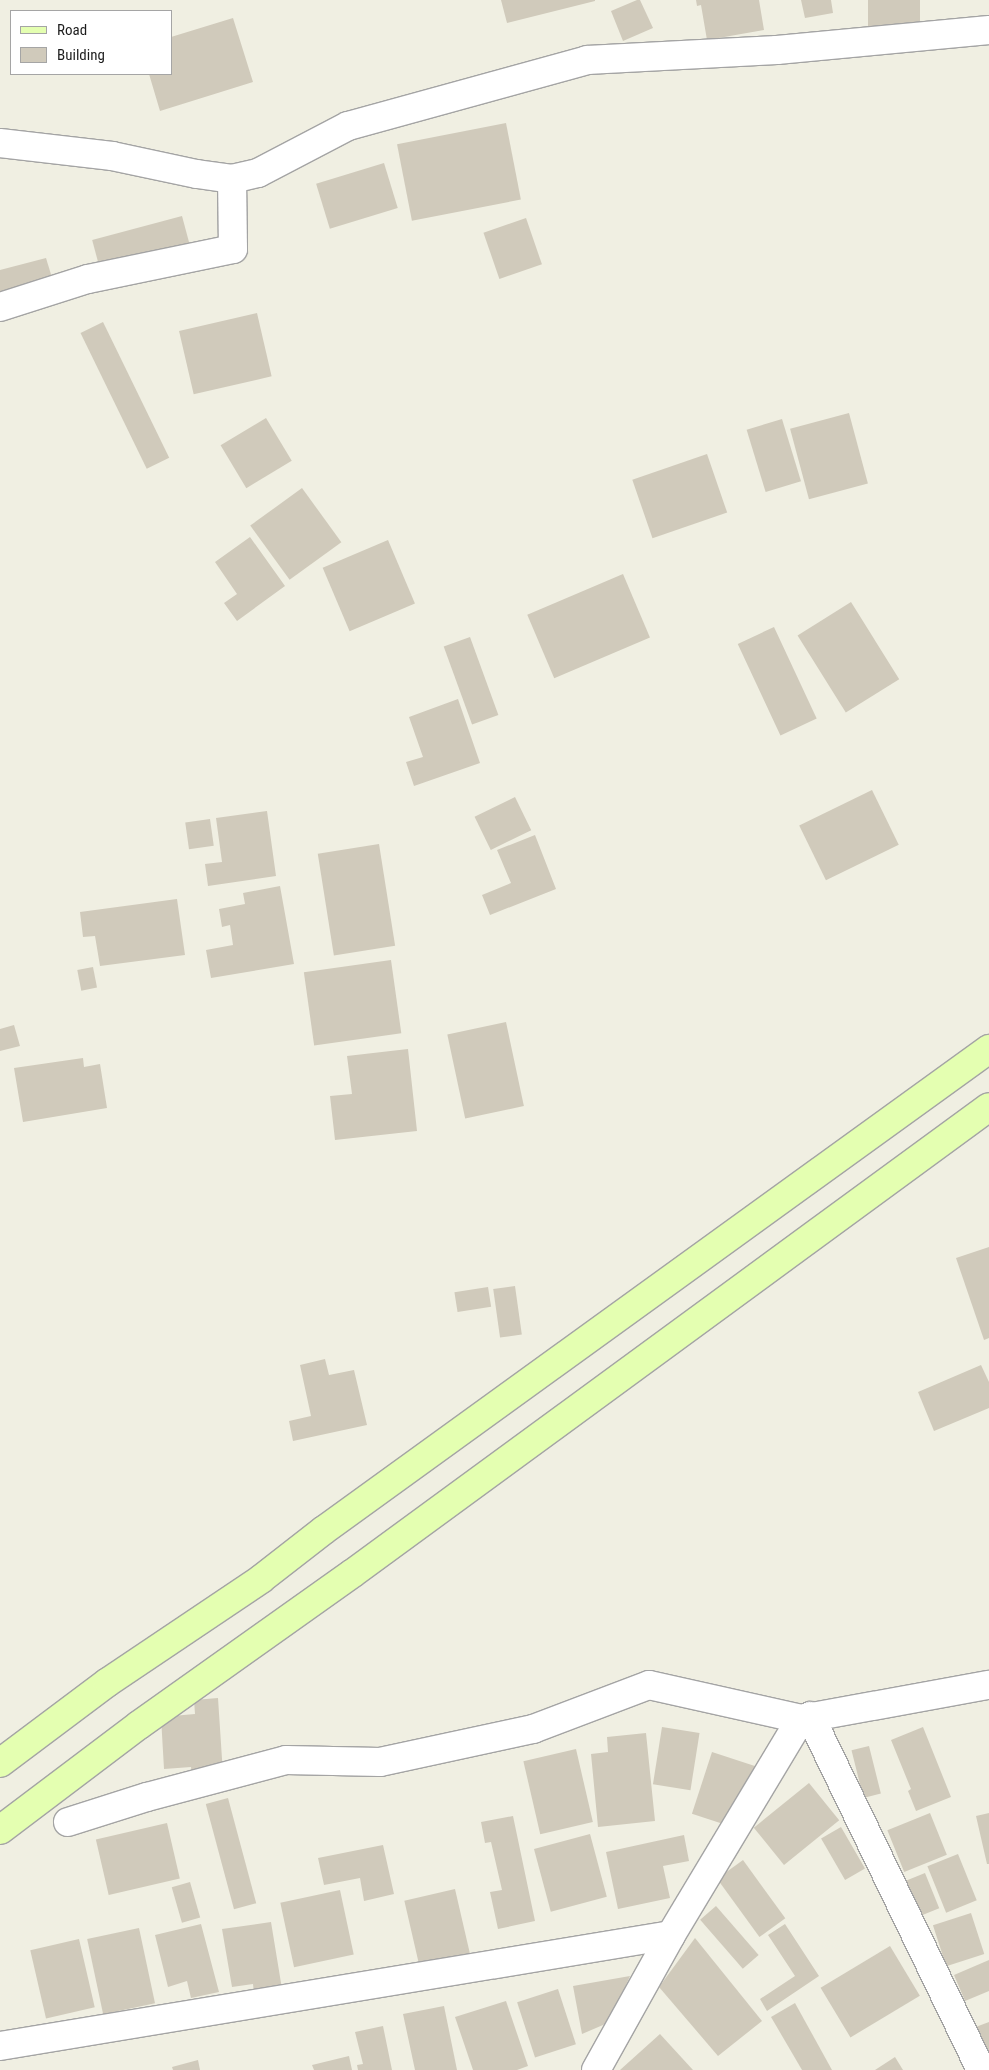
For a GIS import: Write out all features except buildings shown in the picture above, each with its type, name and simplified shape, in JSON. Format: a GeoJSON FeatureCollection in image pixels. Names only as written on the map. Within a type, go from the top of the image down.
{"type":"FeatureCollection","features":[{"type":"Feature","properties":{"kind":"main road"},"geometry":{"type":"LineString","coordinates":[[0,1763],[108,1682],[261,1579],[324,1530],[989,1049]]}},
{"type":"Feature","properties":{"kind":"main road"},"geometry":{"type":"LineString","coordinates":[[0,1830],[139,1725],[353,1573],[989,1107]]}},
{"type":"Feature","properties":{"kind":"street"},"geometry":{"type":"LineString","coordinates":[[0,143],[112,156],[232,179],[258,173],[348,126],[587,60],[777,50],[989,30]]}},
{"type":"Feature","properties":{"kind":"street"},"geometry":{"type":"LineString","coordinates":[[0,307],[88,279],[232,249],[232,179]]}},
{"type":"Feature","properties":{"kind":"street"},"geometry":{"type":"LineString","coordinates":[[68,1822],[147,1797],[286,1760],[380,1762],[533,1729],[649,1686],[806,1718],[989,1685]]}},
{"type":"Feature","properties":{"kind":"street"},"geometry":{"type":"LineString","coordinates":[[596,2070],[671,1934],[806,1718]]}},
{"type":"Feature","properties":{"kind":"street"},"geometry":{"type":"LineString","coordinates":[[806,1718],[981,2070]]}},
{"type":"Feature","properties":{"kind":"street"},"geometry":{"type":"LineString","coordinates":[[0,2046],[671,1934]]}}]}
